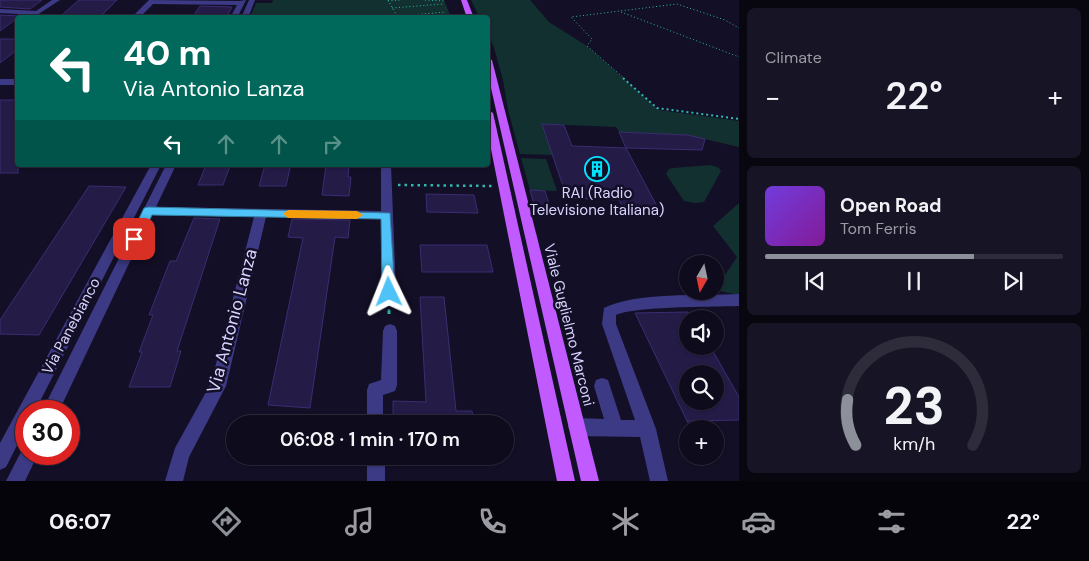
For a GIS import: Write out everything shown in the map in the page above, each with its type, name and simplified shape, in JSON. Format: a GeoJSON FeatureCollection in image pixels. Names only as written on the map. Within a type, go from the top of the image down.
{"type":"FeatureCollection","features":[{"type":"Feature","properties":{"kind":"main road"},"geometry":{"type":"LineString","coordinates":[[456,0],[459,10]]}},
{"type":"Feature","properties":{"kind":"main road"},"geometry":{"type":"LineString","coordinates":[[464,0],[470,15]]}},
{"type":"Feature","properties":{"kind":"main road","name":"Viale Guglielmo Marconi"},"geometry":{"type":"LineString","coordinates":[[490,68],[590,481]]}},
{"type":"Feature","properties":{"kind":"main road"},"geometry":{"type":"LineString","coordinates":[[490,122],[566,481]]}},
{"type":"Feature","properties":{"kind":"street"},"geometry":{"type":"LineString","coordinates":[[0,11],[37,13],[57,0]]}},
{"type":"Feature","properties":{"kind":"street"},"geometry":{"type":"LineString","coordinates":[[245,15],[252,0]]}},
{"type":"Feature","properties":{"kind":"street"},"geometry":{"type":"LineString","coordinates":[[137,15],[152,1],[242,1],[235,15]]}},
{"type":"Feature","properties":{"kind":"street"},"geometry":{"type":"LineString","coordinates":[[0,82],[15,82]]}},
{"type":"Feature","properties":{"kind":"street","name":"Via Panebianco"},"geometry":{"type":"LineString","coordinates":[[0,461],[155,167]]}},
{"type":"Feature","properties":{"kind":"street","name":"Via Panebianco"},"geometry":{"type":"LineString","coordinates":[[55,400],[170,167]]}},
{"type":"Feature","properties":{"kind":"street"},"geometry":{"type":"LineString","coordinates":[[386,167],[389,292]]}},
{"type":"Feature","properties":{"kind":"street"},"geometry":{"type":"LineString","coordinates":[[148,211],[387,215]]}},
{"type":"Feature","properties":{"kind":"street","name":"Via Antonio Lanza"},"geometry":{"type":"LineString","coordinates":[[174,481],[182,454],[218,386],[261,213]]}},
{"type":"Feature","properties":{"kind":"street"},"geometry":{"type":"LineString","coordinates":[[659,481],[647,429],[609,324],[609,312],[619,307],[647,304],[739,300]]}},
{"type":"Feature","properties":{"kind":"street"},"geometry":{"type":"LineString","coordinates":[[376,415],[375,390],[389,385],[390,331]]}},
{"type":"Feature","properties":{"kind":"street"},"geometry":{"type":"LineString","coordinates":[[602,386],[615,428]]}},
{"type":"Feature","properties":{"kind":"street"},"geometry":{"type":"LineString","coordinates":[[577,427],[647,429]]}},
{"type":"Feature","properties":{"kind":"street"},"geometry":{"type":"LineString","coordinates":[[16,481],[24,465]]}},
{"type":"Feature","properties":{"kind":"street"},"geometry":{"type":"LineString","coordinates":[[376,465],[376,481]]}},
{"type":"Feature","properties":{"kind":"path"},"geometry":{"type":"LineString","coordinates":[[396,15],[388,0],[401,0]]}},
{"type":"Feature","properties":{"kind":"path"},"geometry":{"type":"LineString","coordinates":[[425,0],[444,0]]}},
{"type":"Feature","properties":{"kind":"path"},"geometry":{"type":"LineString","coordinates":[[392,8],[443,4]]}},
{"type":"Feature","properties":{"kind":"path"},"geometry":{"type":"LineString","coordinates":[[739,28],[725,20],[677,4],[571,17],[592,39],[587,46],[657,108],[739,120]]}},
{"type":"Feature","properties":{"kind":"path"},"geometry":{"type":"LineString","coordinates":[[619,11],[739,57]]}},
{"type":"Feature","properties":{"kind":"path"},"geometry":{"type":"LineString","coordinates":[[417,15],[446,12]]}},
{"type":"Feature","properties":{"kind":"path"},"geometry":{"type":"LineString","coordinates":[[386,185],[494,186]]}},
{"type":"Feature","properties":{"kind":"path"},"geometry":{"type":"LineString","coordinates":[[389,292],[390,331]]}},
{"type":"Feature","properties":{"kind":"green space"},"geometry":{"type":"Polygon","coordinates":[[[273,0],[444,0],[450,15],[251,15],[256,3],[272,3],[273,0]]]}},
{"type":"Feature","properties":{"kind":"green space"},"geometry":{"type":"Polygon","coordinates":[[[471,0],[530,0],[549,22],[587,46],[659,110],[739,121],[739,147],[687,135],[619,132],[616,127],[543,124],[553,155],[520,154],[508,110],[503,80],[490,39],[490,15],[478,15],[471,0]]]}},
{"type":"Feature","properties":{"kind":"green space"},"geometry":{"type":"Polygon","coordinates":[[[521,158],[546,159],[557,191],[530,190],[521,158]]]}},
{"type":"Feature","properties":{"kind":"green space"},"geometry":{"type":"Polygon","coordinates":[[[711,165],[719,168],[721,171],[704,202],[684,201],[666,174],[669,169],[673,168],[711,165]]]}},
{"type":"Feature","properties":{"kind":"green space"},"geometry":{"type":"Polygon","coordinates":[[[739,203],[739,295],[724,292],[724,276],[737,257],[713,226],[739,203]]]}},
{"type":"Feature","properties":{"kind":"building"},"geometry":{"type":"Polygon","coordinates":[[[0,0],[42,0],[30,9],[0,7],[0,0]]]}},
{"type":"Feature","properties":{"kind":"building"},"geometry":{"type":"Polygon","coordinates":[[[79,0],[117,0],[102,15],[62,15],[79,0]]]}},
{"type":"Feature","properties":{"kind":"building"},"geometry":{"type":"Polygon","coordinates":[[[200,6],[232,7],[228,15],[194,15],[200,6]]]}},
{"type":"Feature","properties":{"kind":"building"},"geometry":{"type":"Polygon","coordinates":[[[0,15],[15,16],[15,20],[0,31],[0,15]]]}},
{"type":"Feature","properties":{"kind":"building"},"geometry":{"type":"Polygon","coordinates":[[[0,39],[15,39],[15,51],[0,63],[0,39]]]}},
{"type":"Feature","properties":{"kind":"building"},"geometry":{"type":"Polygon","coordinates":[[[0,100],[15,100],[15,167],[18,167],[18,173],[0,173],[0,100]]]}},
{"type":"Feature","properties":{"kind":"building","name":"RAI (Radio Televisione Italiana)"},"geometry":{"type":"Polygon","coordinates":[[[542,124],[564,125],[572,146],[626,148],[659,210],[623,208],[619,200],[567,198],[542,124]]]}},
{"type":"Feature","properties":{"kind":"building"},"geometry":{"type":"Polygon","coordinates":[[[619,132],[687,135],[705,139],[702,150],[626,148],[619,132]]]}},
{"type":"Feature","properties":{"kind":"building"},"geometry":{"type":"Polygon","coordinates":[[[205,167],[230,167],[223,185],[198,185],[205,167]]]}},
{"type":"Feature","properties":{"kind":"building"},"geometry":{"type":"Polygon","coordinates":[[[264,167],[290,168],[286,186],[259,186],[264,167]]]}},
{"type":"Feature","properties":{"kind":"building"},"geometry":{"type":"Polygon","coordinates":[[[326,167],[349,167],[348,177],[351,177],[349,196],[322,195],[326,167]]]}},
{"type":"Feature","properties":{"kind":"building"},"geometry":{"type":"Polygon","coordinates":[[[89,186],[126,187],[39,335],[0,334],[0,320],[89,186]]]}},
{"type":"Feature","properties":{"kind":"building"},"geometry":{"type":"Polygon","coordinates":[[[530,190],[545,191],[551,210],[534,205],[530,190]]]}},
{"type":"Feature","properties":{"kind":"building"},"geometry":{"type":"Polygon","coordinates":[[[426,194],[474,195],[478,213],[427,212],[426,194]]]}},
{"type":"Feature","properties":{"kind":"building"},"geometry":{"type":"Polygon","coordinates":[[[194,218],[220,219],[177,351],[181,351],[170,387],[129,387],[142,352],[139,352],[153,315],[149,315],[170,261],[176,261],[194,218]]]}},
{"type":"Feature","properties":{"kind":"building"},"geometry":{"type":"Polygon","coordinates":[[[292,219],[350,220],[348,238],[335,237],[310,408],[268,405],[303,238],[288,237],[292,219]]]}},
{"type":"Feature","properties":{"kind":"building"},"geometry":{"type":"Polygon","coordinates":[[[420,245],[487,245],[493,272],[422,272],[420,245]]]}},
{"type":"Feature","properties":{"kind":"building"},"geometry":{"type":"Polygon","coordinates":[[[420,297],[444,297],[456,411],[472,411],[473,415],[393,415],[393,401],[426,402],[420,297]]]}},
{"type":"Feature","properties":{"kind":"building"},"geometry":{"type":"Polygon","coordinates":[[[679,312],[679,355],[715,355],[721,365],[679,365],[679,404],[635,313],[679,312]]]}},
{"type":"Feature","properties":{"kind":"building"},"geometry":{"type":"Polygon","coordinates":[[[724,371],[739,397],[739,420],[687,420],[682,410],[724,410],[724,371]]]}},
{"type":"Feature","properties":{"kind":"slow traffic"},"geometry":{"type":"LineString","coordinates":[[288,214],[357,215]]}},
{"type":"Feature","properties":{"kind":"place","name":"RAI (Radio Televisione Italiana)"},"geometry":{"type":"Point","coordinates":[597,169]}},
{"type":"Feature","properties":{"kind":"route"},"geometry":{"type":"LineString","coordinates":[[134,239],[148,211],[387,215],[389,292]]}}]}
